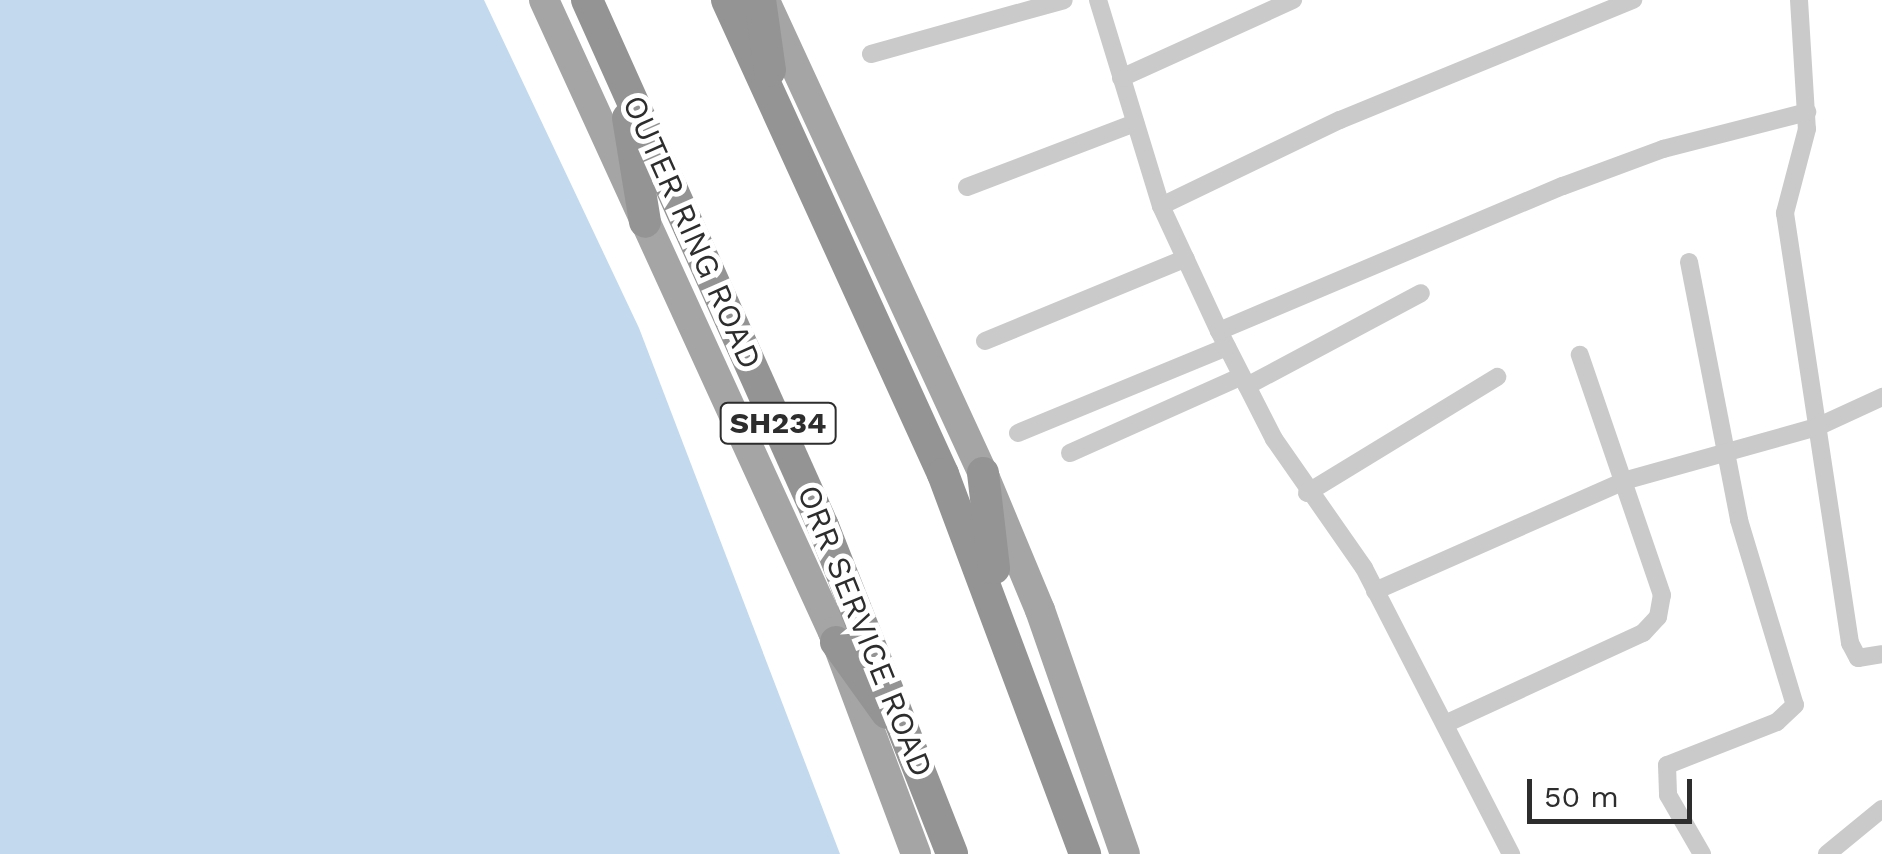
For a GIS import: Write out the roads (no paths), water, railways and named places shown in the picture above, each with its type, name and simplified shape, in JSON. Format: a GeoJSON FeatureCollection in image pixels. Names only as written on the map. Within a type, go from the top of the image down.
{"type":"FeatureCollection","features":[{"type":"Feature","properties":{"kind":"highway","name":"OUTER RING ROAD"},"geometry":{"type":"LineString","coordinates":[[587,0],[823,526],[952,854]]}},
{"type":"Feature","properties":{"kind":"highway"},"geometry":{"type":"LineString","coordinates":[[726,0],[944,474],[1085,854]]}},
{"type":"Feature","properties":{"kind":"highway"},"geometry":{"type":"LineString","coordinates":[[763,0],[775,104]]}},
{"type":"Feature","properties":{"kind":"highway"},"geometry":{"type":"LineString","coordinates":[[621,76],[645,222]]}},
{"type":"Feature","properties":{"kind":"highway"},"geometry":{"type":"LineString","coordinates":[[983,473],[999,614]]}},
{"type":"Feature","properties":{"kind":"highway"},"geometry":{"type":"LineString","coordinates":[[836,642],[915,753]]}},
{"type":"Feature","properties":{"kind":"main road","name":"ORR SERVICE ROAD"},"geometry":{"type":"LineString","coordinates":[[544,0],[836,642],[916,854]]}},
{"type":"Feature","properties":{"kind":"main road"},"geometry":{"type":"LineString","coordinates":[[763,0],[983,473],[1040,610],[1125,854]]}},
{"type":"Feature","properties":{"kind":"street"},"geometry":{"type":"LineString","coordinates":[[871,54],[997,9],[1064,0]]}},
{"type":"Feature","properties":{"kind":"street"},"geometry":{"type":"LineString","coordinates":[[1098,0],[1161,206],[1223,339],[1307,494],[1375,591],[1512,854]]}},
{"type":"Feature","properties":{"kind":"street"},"geometry":{"type":"LineString","coordinates":[[1120,78],[1293,0]]}},
{"type":"Feature","properties":{"kind":"street"},"geometry":{"type":"LineString","coordinates":[[1161,206],[1340,120],[1633,0]]}},
{"type":"Feature","properties":{"kind":"street"},"geometry":{"type":"LineString","coordinates":[[1799,0],[1806,112],[1785,213],[1854,655],[1882,654]]}},
{"type":"Feature","properties":{"kind":"street"},"geometry":{"type":"LineString","coordinates":[[1018,432],[1562,186],[1663,149],[1806,112]]}},
{"type":"Feature","properties":{"kind":"street"},"geometry":{"type":"LineString","coordinates":[[967,187],[1135,123]]}},
{"type":"Feature","properties":{"kind":"street"},"geometry":{"type":"LineString","coordinates":[[985,341],[1186,258]]}},
{"type":"Feature","properties":{"kind":"street"},"geometry":{"type":"LineString","coordinates":[[1689,262],[1753,576],[1795,705],[1778,722],[1668,766],[1668,795],[1702,854]]}},
{"type":"Feature","properties":{"kind":"street"},"geometry":{"type":"LineString","coordinates":[[1070,454],[1244,381],[1421,294]]}},
{"type":"Feature","properties":{"kind":"street"},"geometry":{"type":"LineString","coordinates":[[1445,724],[1642,633],[1658,616],[1662,595],[1627,480],[1580,354]]}},
{"type":"Feature","properties":{"kind":"street"},"geometry":{"type":"LineString","coordinates":[[1307,494],[1497,377]]}},
{"type":"Feature","properties":{"kind":"street"},"geometry":{"type":"LineString","coordinates":[[1375,591],[1627,480],[1816,427],[1882,397]]}},
{"type":"Feature","properties":{"kind":"street"},"geometry":{"type":"LineString","coordinates":[[1827,854],[1882,809]]}},
{"type":"Feature","properties":{"kind":"water"},"geometry":{"type":"Polygon","coordinates":[[[0,0],[484,0],[639,328],[840,854],[0,854],[0,0]]]}}]}
